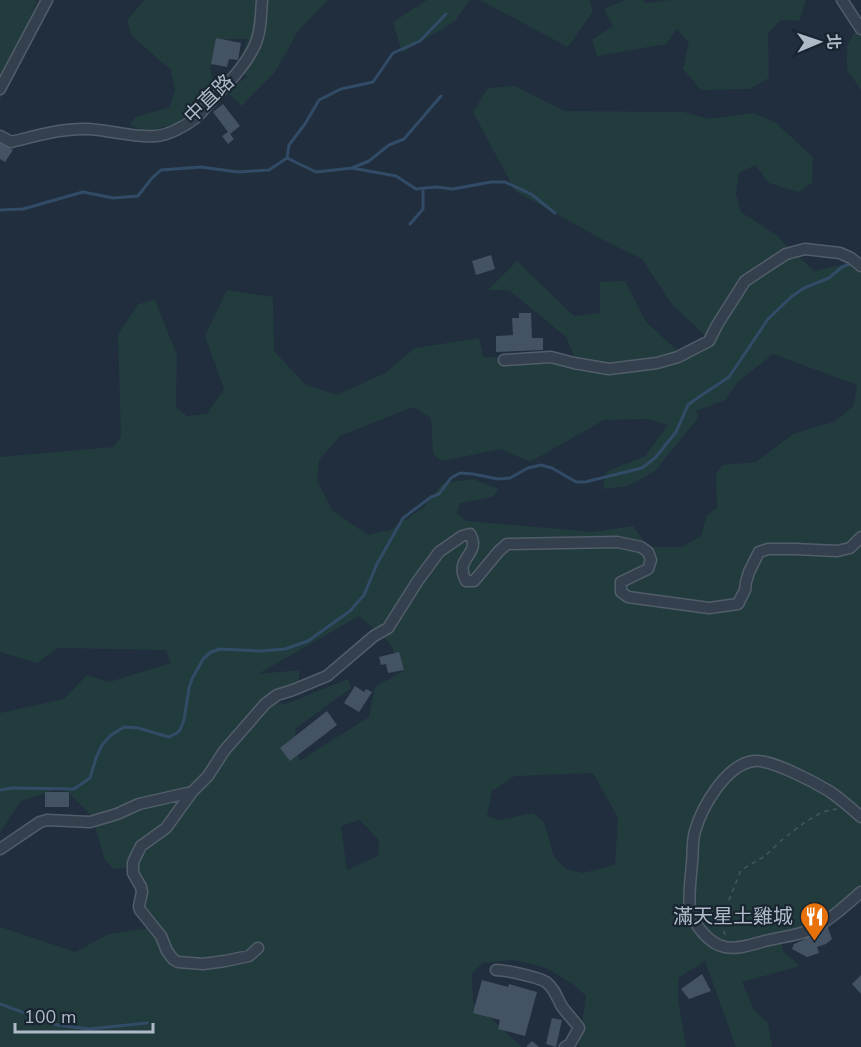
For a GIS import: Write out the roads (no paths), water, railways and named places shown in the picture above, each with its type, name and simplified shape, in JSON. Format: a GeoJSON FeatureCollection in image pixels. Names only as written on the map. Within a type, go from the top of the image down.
{"type":"FeatureCollection","features":[{"type":"Feature","properties":{"kind":"street"},"geometry":{"type":"LineString","coordinates":[[0,88],[47,0]]}},
{"type":"Feature","properties":{"kind":"street","name":"中直路"},"geometry":{"type":"LineString","coordinates":[[0,136],[11,142],[85,129],[104,130],[125,135],[158,136],[178,129],[194,119],[249,57],[256,43],[262,0]]}},
{"type":"Feature","properties":{"kind":"street"},"geometry":{"type":"LineString","coordinates":[[842,0],[861,29]]}},
{"type":"Feature","properties":{"kind":"street"},"geometry":{"type":"LineString","coordinates":[[504,360],[551,357],[609,369],[657,363],[678,357],[709,341],[745,281],[786,254],[804,249],[840,253],[861,266]]}},
{"type":"Feature","properties":{"kind":"street"},"geometry":{"type":"LineString","coordinates":[[258,948],[249,956],[203,964],[177,962],[173,959],[161,936],[140,910],[142,892],[133,873],[133,863],[141,846],[166,828],[192,792],[208,776],[224,751],[265,704],[277,695],[327,676],[388,628],[439,552],[462,536],[470,534],[474,541],[473,548],[462,564],[461,573],[466,581],[474,581],[507,544],[617,542],[641,547],[648,552],[651,560],[648,569],[621,582],[621,592],[628,597],[709,608],[738,604],[759,552],[768,549],[837,550],[850,548],[861,537]]}},
{"type":"Feature","properties":{"kind":"street"},"geometry":{"type":"LineString","coordinates":[[861,817],[829,791],[768,762],[754,761],[741,765],[723,779],[701,813],[694,834],[690,909],[696,923],[706,936],[718,945],[728,948],[741,947],[808,931],[826,921],[861,892]]}},
{"type":"Feature","properties":{"kind":"street"},"geometry":{"type":"LineString","coordinates":[[0,849],[40,822],[47,820],[90,822],[117,814],[139,804],[192,792]]}},
{"type":"Feature","properties":{"kind":"street"},"geometry":{"type":"LineString","coordinates":[[496,970],[506,970],[545,981],[556,993],[562,1006],[579,1028],[566,1047]]}},
{"type":"Feature","properties":{"kind":"waterway"},"geometry":{"type":"LineString","coordinates":[[0,210],[23,209],[83,192],[113,198],[138,196],[161,170],[201,167],[238,172],[269,170],[287,158],[289,145],[319,100],[341,89],[373,82],[393,53],[420,41],[446,14]]}},
{"type":"Feature","properties":{"kind":"waterway"},"geometry":{"type":"LineString","coordinates":[[287,158],[316,172],[352,168],[369,161],[389,145],[404,139],[441,96]]}},
{"type":"Feature","properties":{"kind":"waterway"},"geometry":{"type":"LineString","coordinates":[[352,168],[396,176],[416,189],[436,187],[453,189],[491,182],[505,182],[531,194],[555,213]]}},
{"type":"Feature","properties":{"kind":"waterway"},"geometry":{"type":"LineString","coordinates":[[410,224],[423,209],[423,189]]}},
{"type":"Feature","properties":{"kind":"waterway"},"geometry":{"type":"LineString","coordinates":[[0,790],[12,788],[74,789],[90,778],[102,745],[111,735],[124,727],[138,728],[169,737],[177,733],[184,720],[192,679],[203,659],[211,652],[220,649],[260,651],[285,649],[308,641],[350,611],[364,595],[377,564],[403,518],[431,497],[439,494],[451,478],[460,473],[498,479],[510,478],[528,468],[541,465],[552,468],[576,482],[585,482],[642,468],[655,458],[676,432],[688,405],[729,377],[768,319],[804,288],[829,278],[842,267],[852,263]]}},
{"type":"Feature","properties":{"kind":"waterway"},"geometry":{"type":"LineString","coordinates":[[0,1004],[57,1025],[89,1029],[147,1023]]}},
{"type":"Feature","properties":{"kind":"place","name":"滿天星土雞城"},"geometry":{"type":"Point","coordinates":[814,942]}}]}
